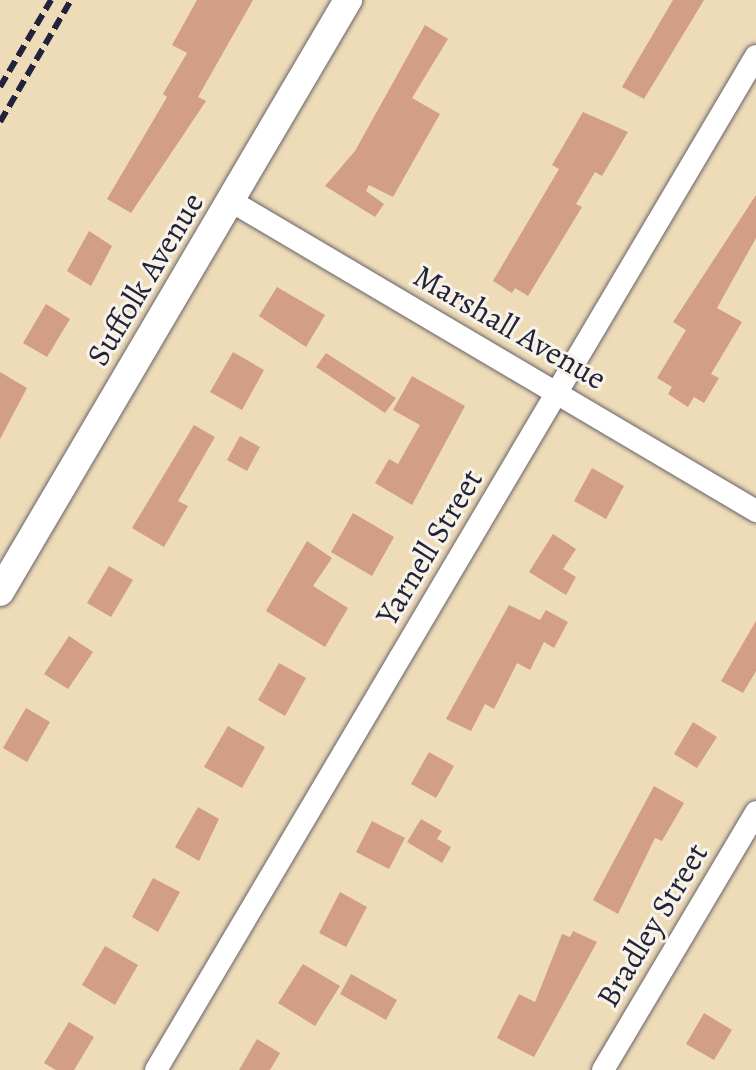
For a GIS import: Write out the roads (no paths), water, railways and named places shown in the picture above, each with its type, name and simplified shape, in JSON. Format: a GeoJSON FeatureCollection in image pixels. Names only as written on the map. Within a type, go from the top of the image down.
{"type":"FeatureCollection","features":[{"type":"Feature","properties":{"kind":"street","name":"Suffolk Avenue"},"geometry":{"type":"LineString","coordinates":[[0,592],[348,0]]}},
{"type":"Feature","properties":{"kind":"street","name":"Yarnell Street"},"geometry":{"type":"LineString","coordinates":[[156,1070],[756,56]]}},
{"type":"Feature","properties":{"kind":"street","name":"Marshall Avenue"},"geometry":{"type":"LineString","coordinates":[[231,201],[558,391],[756,511]]}},
{"type":"Feature","properties":{"kind":"street","name":"Bradley Street"},"geometry":{"type":"LineString","coordinates":[[603,1070],[756,812]]}},
{"type":"Feature","properties":{"kind":"railway"},"geometry":{"type":"LineString","coordinates":[[0,87],[51,0]]}},
{"type":"Feature","properties":{"kind":"railway"},"geometry":{"type":"LineString","coordinates":[[0,122],[71,0]]}}]}
